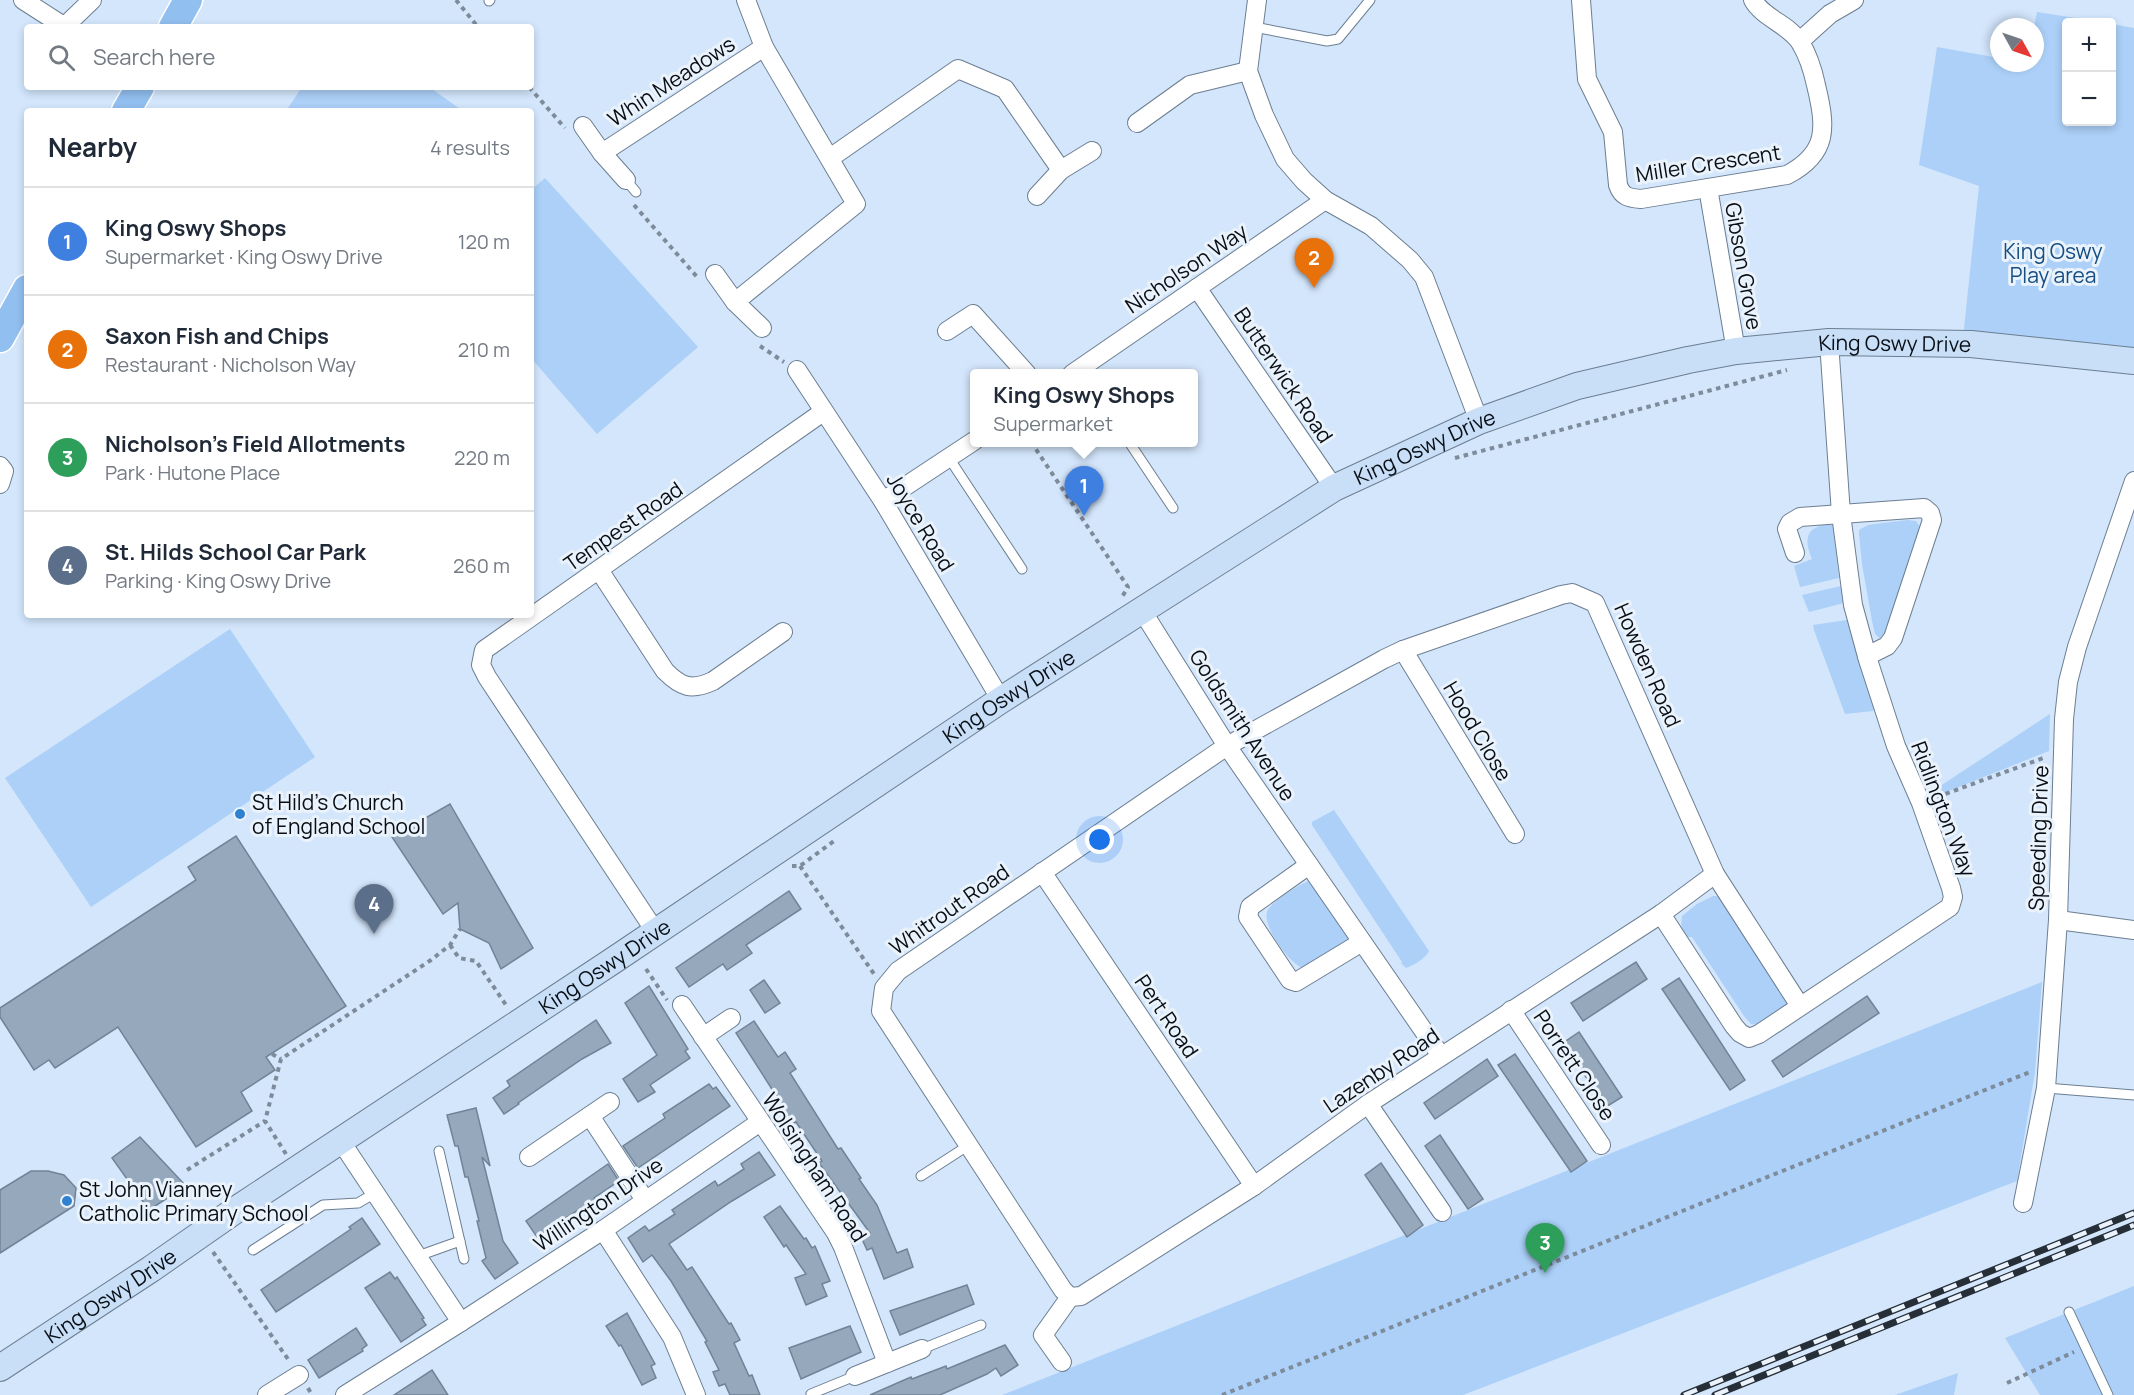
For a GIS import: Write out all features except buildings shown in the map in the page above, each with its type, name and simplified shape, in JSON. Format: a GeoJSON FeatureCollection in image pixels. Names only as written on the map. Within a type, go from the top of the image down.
{"type":"FeatureCollection","features":[{"type":"Feature","properties":{"kind":"main road"},"geometry":{"type":"LineString","coordinates":[[175,24],[188,0]]}},
{"type":"Feature","properties":{"kind":"main road"},"geometry":{"type":"LineString","coordinates":[[128,108],[138,90]]}},
{"type":"Feature","properties":{"kind":"main road"},"geometry":{"type":"LineString","coordinates":[[0,338],[24,294]]}},
{"type":"Feature","properties":{"kind":"street"},"geometry":{"type":"LineString","coordinates":[[23,0],[59,24]]}},
{"type":"Feature","properties":{"kind":"street"},"geometry":{"type":"LineString","coordinates":[[67,24],[92,0]]}},
{"type":"Feature","properties":{"kind":"street","name":"Whin Meadows"},"geometry":{"type":"LineString","coordinates":[[735,302],[856,204],[764,47],[746,0]]}},
{"type":"Feature","properties":{"kind":"street"},"geometry":{"type":"LineString","coordinates":[[1257,0],[1248,71],[1264,115],[1285,159],[1325,200],[1371,226],[1410,260],[1424,278],[1479,421]]}},
{"type":"Feature","properties":{"kind":"street","name":"Miller Crescent"},"geometry":{"type":"LineString","coordinates":[[1581,0],[1587,79],[1613,132],[1618,185],[1621,193],[1629,198],[1641,199],[1787,175],[1804,166],[1814,153],[1822,137],[1823,112],[1812,67],[1800,41],[1780,23],[1758,9],[1753,0]]}},
{"type":"Feature","properties":{"kind":"street"},"geometry":{"type":"LineString","coordinates":[[1800,41],[1830,14],[1854,0]]}},
{"type":"Feature","properties":{"kind":"street","name":"Whin Meadows"},"geometry":{"type":"LineString","coordinates":[[602,153],[764,47]]}},
{"type":"Feature","properties":{"kind":"street"},"geometry":{"type":"LineString","coordinates":[[830,158],[958,69],[1005,89],[1061,170]]}},
{"type":"Feature","properties":{"kind":"street"},"geometry":{"type":"LineString","coordinates":[[1137,123],[1190,85],[1248,71]]}},
{"type":"Feature","properties":{"kind":"street","name":"Whin Meadows"},"geometry":{"type":"LineString","coordinates":[[574,128],[602,153],[631,191]]}},
{"type":"Feature","properties":{"kind":"street"},"geometry":{"type":"LineString","coordinates":[[1037,196],[1061,170],[1092,151]]}},
{"type":"Feature","properties":{"kind":"street","name":"Gibson Grove"},"geometry":{"type":"LineString","coordinates":[[1708,188],[1736,351]]}},
{"type":"Feature","properties":{"kind":"street","name":"Nicholson Way"},"geometry":{"type":"LineString","coordinates":[[1081,369],[1325,200]]}},
{"type":"Feature","properties":{"kind":"street"},"geometry":{"type":"LineString","coordinates":[[710,280],[735,302],[760,336]]}},
{"type":"Feature","properties":{"kind":"street","name":"Butterwick Road"},"geometry":{"type":"LineString","coordinates":[[1197,288],[1334,488]]}},
{"type":"Feature","properties":{"kind":"street"},"geometry":{"type":"LineString","coordinates":[[947,331],[973,314],[1022,369]]}},
{"type":"Feature","properties":{"kind":"street","name":"King Oswy Drive"},"geometry":{"type":"LineString","coordinates":[[0,1368],[1000,700],[1129,608],[1334,488],[1479,421],[1577,386],[1736,351],[1829,342],[1971,344],[2134,361]]}},
{"type":"Feature","properties":{"kind":"street","name":"Ridlington Way"},"geometry":{"type":"LineString","coordinates":[[1660,914],[1740,1033],[1749,1038],[1759,1034],[1950,907],[1953,897],[1921,803],[1896,746],[1853,605],[1841,514],[1829,342]]}},
{"type":"Feature","properties":{"kind":"street","name":"Joyce Road"},"geometry":{"type":"LineString","coordinates":[[797,370],[883,501],[1000,700]]}},
{"type":"Feature","properties":{"kind":"street","name":"Tempest Road"},"geometry":{"type":"LineString","coordinates":[[534,614],[823,412]]}},
{"type":"Feature","properties":{"kind":"street"},"geometry":{"type":"LineString","coordinates":[[883,501],[970,444]]}},
{"type":"Feature","properties":{"kind":"street"},"geometry":{"type":"LineString","coordinates":[[0,466],[4,471],[0,484]]}},
{"type":"Feature","properties":{"kind":"street","name":"Speeding Drive"},"geometry":{"type":"LineString","coordinates":[[2023,1203],[2046,1088],[2048,1065],[2058,920],[2068,682],[2075,656],[2128,521],[2134,482]]}},
{"type":"Feature","properties":{"kind":"street"},"geometry":{"type":"LineString","coordinates":[[1795,553],[1787,529],[1790,523],[1800,517],[1924,508],[1930,513],[1932,520],[1893,638],[1887,646],[1867,656]]}},
{"type":"Feature","properties":{"kind":"street"},"geometry":{"type":"LineString","coordinates":[[599,570],[665,671],[677,683],[690,687],[701,686],[713,681],[783,632]]}},
{"type":"Feature","properties":{"kind":"street","name":"Howden Road"},"geometry":{"type":"LineString","coordinates":[[1227,746],[1403,650],[1572,593],[1595,603],[1715,874],[1800,1006]]}},
{"type":"Feature","properties":{"kind":"street","name":"Goldsmith Avenue"},"geometry":{"type":"LineString","coordinates":[[1129,608],[1441,1056]]}},
{"type":"Feature","properties":{"kind":"street","name":"Tempest Road"},"geometry":{"type":"LineString","coordinates":[[528,618],[484,650],[481,665],[655,931]]}},
{"type":"Feature","properties":{"kind":"street","name":"Hood Close"},"geometry":{"type":"LineString","coordinates":[[1403,650],[1515,834]]}},
{"type":"Feature","properties":{"kind":"street","name":"Whitrout Road"},"geometry":{"type":"LineString","coordinates":[[884,988],[898,971],[1227,746]]}},
{"type":"Feature","properties":{"kind":"street"},"geometry":{"type":"LineString","coordinates":[[1309,865],[1250,907],[1248,917],[1290,980],[1296,982],[1362,942]]}},
{"type":"Feature","properties":{"kind":"street","name":"Pert Road"},"geometry":{"type":"LineString","coordinates":[[1042,872],[1254,1186]]}},
{"type":"Feature","properties":{"kind":"street","name":"Lazenby Road"},"geometry":{"type":"LineString","coordinates":[[1070,1297],[1080,1296],[1254,1186],[1368,1104],[1660,914],[1715,874]]}},
{"type":"Feature","properties":{"kind":"street"},"geometry":{"type":"LineString","coordinates":[[2058,920],[2134,930]]}},
{"type":"Feature","properties":{"kind":"street"},"geometry":{"type":"LineString","coordinates":[[884,988],[881,1011],[1063,1290],[1070,1297],[1043,1335],[1062,1362]]}},
{"type":"Feature","properties":{"kind":"street","name":"Wolsingham Road"},"geometry":{"type":"LineString","coordinates":[[676,1005],[703,1037],[836,1233],[887,1363]]}},
{"type":"Feature","properties":{"kind":"street","name":"Porrett Close"},"geometry":{"type":"LineString","coordinates":[[1511,1010],[1601,1144]]}},
{"type":"Feature","properties":{"kind":"street"},"geometry":{"type":"LineString","coordinates":[[703,1037],[731,1018]]}},
{"type":"Feature","properties":{"kind":"street"},"geometry":{"type":"LineString","coordinates":[[529,1157],[610,1102]]}},
{"type":"Feature","properties":{"kind":"street"},"geometry":{"type":"LineString","coordinates":[[1368,1104],[1442,1212]]}},
{"type":"Feature","properties":{"kind":"street"},"geometry":{"type":"LineString","coordinates":[[590,1116],[645,1200]]}},
{"type":"Feature","properties":{"kind":"street","name":"Willington Drive"},"geometry":{"type":"LineString","coordinates":[[345,1395],[603,1230],[760,1122]]}},
{"type":"Feature","properties":{"kind":"street"},"geometry":{"type":"LineString","coordinates":[[340,1140],[461,1322]]}},
{"type":"Feature","properties":{"kind":"street"},"geometry":{"type":"LineString","coordinates":[[603,1230],[672,1337],[696,1395]]}},
{"type":"Feature","properties":{"kind":"street"},"geometry":{"type":"LineString","coordinates":[[855,1376],[922,1349]]}},
{"type":"Feature","properties":{"kind":"street"},"geometry":{"type":"LineString","coordinates":[[267,1395],[298,1374]]}},
{"type":"Feature","properties":{"kind":"lane"},"geometry":{"type":"LineString","coordinates":[[1254,27],[1327,40],[1338,39],[1370,0]]}},
{"type":"Feature","properties":{"kind":"lane"},"geometry":{"type":"LineString","coordinates":[[1131,447],[1173,508]]}},
{"type":"Feature","properties":{"kind":"lane"},"geometry":{"type":"LineString","coordinates":[[949,458],[1022,569]]}},
{"type":"Feature","properties":{"kind":"lane"},"geometry":{"type":"LineString","coordinates":[[2046,1088],[2134,1095]]}},
{"type":"Feature","properties":{"kind":"lane"},"geometry":{"type":"LineString","coordinates":[[921,1176],[969,1145]]}},
{"type":"Feature","properties":{"kind":"lane"},"geometry":{"type":"LineString","coordinates":[[439,1151],[464,1259]]}},
{"type":"Feature","properties":{"kind":"lane"},"geometry":{"type":"LineString","coordinates":[[253,1250],[323,1205],[358,1203],[375,1193]]}},
{"type":"Feature","properties":{"kind":"lane"},"geometry":{"type":"LineString","coordinates":[[417,1256],[460,1241]]}},
{"type":"Feature","properties":{"kind":"lane"},"geometry":{"type":"LineString","coordinates":[[2069,1312],[2108,1395]]}},
{"type":"Feature","properties":{"kind":"lane"},"geometry":{"type":"LineString","coordinates":[[922,1349],[981,1325]]}},
{"type":"Feature","properties":{"kind":"lane"},"geometry":{"type":"LineString","coordinates":[[811,1394],[855,1376]]}},
{"type":"Feature","properties":{"kind":"path"},"geometry":{"type":"LineString","coordinates":[[456,0],[476,24]]}},
{"type":"Feature","properties":{"kind":"path"},"geometry":{"type":"LineString","coordinates":[[532,90],[574,128]]}},
{"type":"Feature","properties":{"kind":"path"},"geometry":{"type":"LineString","coordinates":[[631,191],[710,280]]}},
{"type":"Feature","properties":{"kind":"path"},"geometry":{"type":"LineString","coordinates":[[760,336],[797,370]]}},
{"type":"Feature","properties":{"kind":"path"},"geometry":{"type":"LineString","coordinates":[[1445,460],[1796,367]]}},
{"type":"Feature","properties":{"kind":"path"},"geometry":{"type":"LineString","coordinates":[[1034,447],[1128,587],[1129,608]]}},
{"type":"Feature","properties":{"kind":"path"},"geometry":{"type":"LineString","coordinates":[[1921,803],[2064,751]]}},
{"type":"Feature","properties":{"kind":"path"},"geometry":{"type":"LineString","coordinates":[[843,835],[800,866],[884,988]]}},
{"type":"Feature","properties":{"kind":"path"},"geometry":{"type":"LineString","coordinates":[[187,1170],[265,1121],[281,1059],[375,998],[450,945],[460,929]]}},
{"type":"Feature","properties":{"kind":"path"},"geometry":{"type":"LineString","coordinates":[[450,945],[459,957],[476,961],[512,1013]]}},
{"type":"Feature","properties":{"kind":"path"},"geometry":{"type":"LineString","coordinates":[[646,969],[676,1005]]}},
{"type":"Feature","properties":{"kind":"path"},"geometry":{"type":"LineString","coordinates":[[272,1054],[281,1059]]}},
{"type":"Feature","properties":{"kind":"path"},"geometry":{"type":"LineString","coordinates":[[1222,1395],[2048,1065]]}},
{"type":"Feature","properties":{"kind":"path"},"geometry":{"type":"LineString","coordinates":[[265,1121],[290,1160]]}},
{"type":"Feature","properties":{"kind":"path"},"geometry":{"type":"LineString","coordinates":[[213,1252],[312,1395]]}},
{"type":"Feature","properties":{"kind":"path"},"geometry":{"type":"LineString","coordinates":[[2007,1383],[2085,1347]]}},
{"type":"Feature","properties":{"kind":"green space","name":"King Oswy Play area"},"geometry":{"type":"Polygon","coordinates":[[[2037,12],[2075,18],[2062,18],[2062,126],[2116,126],[2116,25],[2134,28],[2134,356],[1963,338],[1979,186],[1919,165],[1937,47],[1990,56],[1990,72],[2044,72],[2044,18],[2036,18],[2037,12]]]}},
{"type":"Feature","properties":{"kind":"green space"},"geometry":{"type":"Polygon","coordinates":[[[300,90],[433,90],[459,108],[288,108],[300,90]]]}},
{"type":"Feature","properties":{"kind":"green space"},"geometry":{"type":"Polygon","coordinates":[[[545,178],[698,347],[597,434],[534,361],[534,187],[545,178]]]}},
{"type":"Feature","properties":{"kind":"green space"},"geometry":{"type":"Polygon","coordinates":[[[1916,521],[1922,529],[1883,641],[1875,634],[1872,621],[1862,564],[1859,530],[1868,525],[1916,521]]]}},
{"type":"Feature","properties":{"kind":"green space"},"geometry":{"type":"Polygon","coordinates":[[[1823,525],[1833,525],[1839,578],[1800,587],[1794,566],[1812,559],[1808,548],[1809,534],[1823,525]]]}},
{"type":"Feature","properties":{"kind":"green space"},"geometry":{"type":"Polygon","coordinates":[[[1841,586],[1844,603],[1809,612],[1802,595],[1841,586]]]}},
{"type":"Feature","properties":{"kind":"green space"},"geometry":{"type":"Polygon","coordinates":[[[1847,620],[1873,711],[1845,714],[1814,630],[1813,625],[1847,620]]]}},
{"type":"Feature","properties":{"kind":"green space"},"geometry":{"type":"Polygon","coordinates":[[[230,629],[315,757],[91,907],[5,778],[230,629]]]}},
{"type":"Feature","properties":{"kind":"green space"},"geometry":{"type":"Polygon","coordinates":[[[2050,714],[2049,751],[1936,796],[1934,790],[2050,714]]]}},
{"type":"Feature","properties":{"kind":"green space"},"geometry":{"type":"Polygon","coordinates":[[[1334,810],[1429,951],[1422,959],[1406,968],[1312,825],[1312,822],[1334,810]]]}},
{"type":"Feature","properties":{"kind":"green space"},"geometry":{"type":"Polygon","coordinates":[[[1309,881],[1350,940],[1305,969],[1292,961],[1279,945],[1269,926],[1267,912],[1279,899],[1309,881]]]}},
{"type":"Feature","properties":{"kind":"green space"},"geometry":{"type":"Polygon","coordinates":[[[1713,896],[1719,896],[1789,1003],[1758,1025],[1751,1024],[1744,1016],[1692,937],[1686,937],[1681,930],[1682,916],[1697,904],[1713,896]]]}},
{"type":"Feature","properties":{"kind":"green space"},"geometry":{"type":"Polygon","coordinates":[[[2042,982],[2035,1072],[2017,1181],[1463,1395],[1002,1395],[2042,982]]]}},
{"type":"Feature","properties":{"kind":"green space"},"geometry":{"type":"Polygon","coordinates":[[[2134,1286],[2134,1395],[2040,1395],[2005,1338],[2134,1286]]]}},
{"type":"Feature","properties":{"kind":"green space"},"geometry":{"type":"Polygon","coordinates":[[[1958,1373],[1954,1395],[1895,1395],[1958,1373]]]}},
{"type":"Feature","properties":{"kind":"railway"},"geometry":{"type":"LineString","coordinates":[[1684,1395],[2134,1213]]}},
{"type":"Feature","properties":{"kind":"railway"},"geometry":{"type":"LineString","coordinates":[[1715,1395],[2134,1225]]}},
{"type":"Feature","properties":{"kind":"place","name":"Saxon Fish and Chips"},"geometry":{"type":"Point","coordinates":[1314,288]}},
{"type":"Feature","properties":{"kind":"place","name":"King Oswy Shops"},"geometry":{"type":"Point","coordinates":[1084,516]}},
{"type":"Feature","properties":{"kind":"place","name":"St Hild's Church of England School"},"geometry":{"type":"Point","coordinates":[240,814]}},
{"type":"Feature","properties":{"kind":"place","name":"St. Hilds School Car Park"},"geometry":{"type":"Point","coordinates":[374,934]}},
{"type":"Feature","properties":{"kind":"place","name":"St John Vianney Catholic Primary School"},"geometry":{"type":"Point","coordinates":[67,1201]}},
{"type":"Feature","properties":{"kind":"place","name":"Nicholson's Field Allotments"},"geometry":{"type":"Point","coordinates":[1545,1273]}}]}
